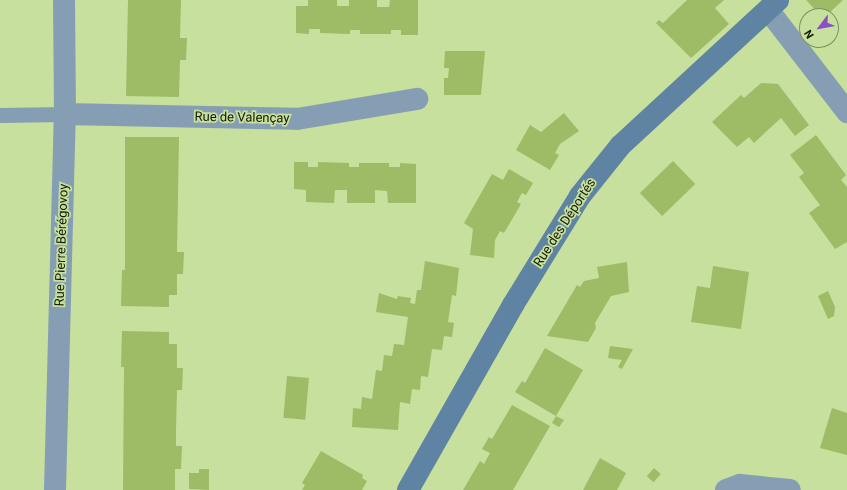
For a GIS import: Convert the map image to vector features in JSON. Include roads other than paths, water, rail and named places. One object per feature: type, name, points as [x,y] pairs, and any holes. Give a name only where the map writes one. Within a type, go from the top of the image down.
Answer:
[{"type":"street","name":"Rue Pierre Bérégovoy","points":[[55,490],[65,114],[64,0]]},
{"type":"street","points":[[773,5],[847,112]]},
{"type":"street","name":"Rue des Déportés","points":[[408,490],[513,305],[580,196],[620,146],[773,5]]},
{"type":"street","name":"Rue de Valençay","points":[[65,114],[296,119],[417,99]]},
{"type":"street","points":[[726,490],[740,485],[790,490]]},
{"type":"lane","points":[[0,115],[65,114]]}]
